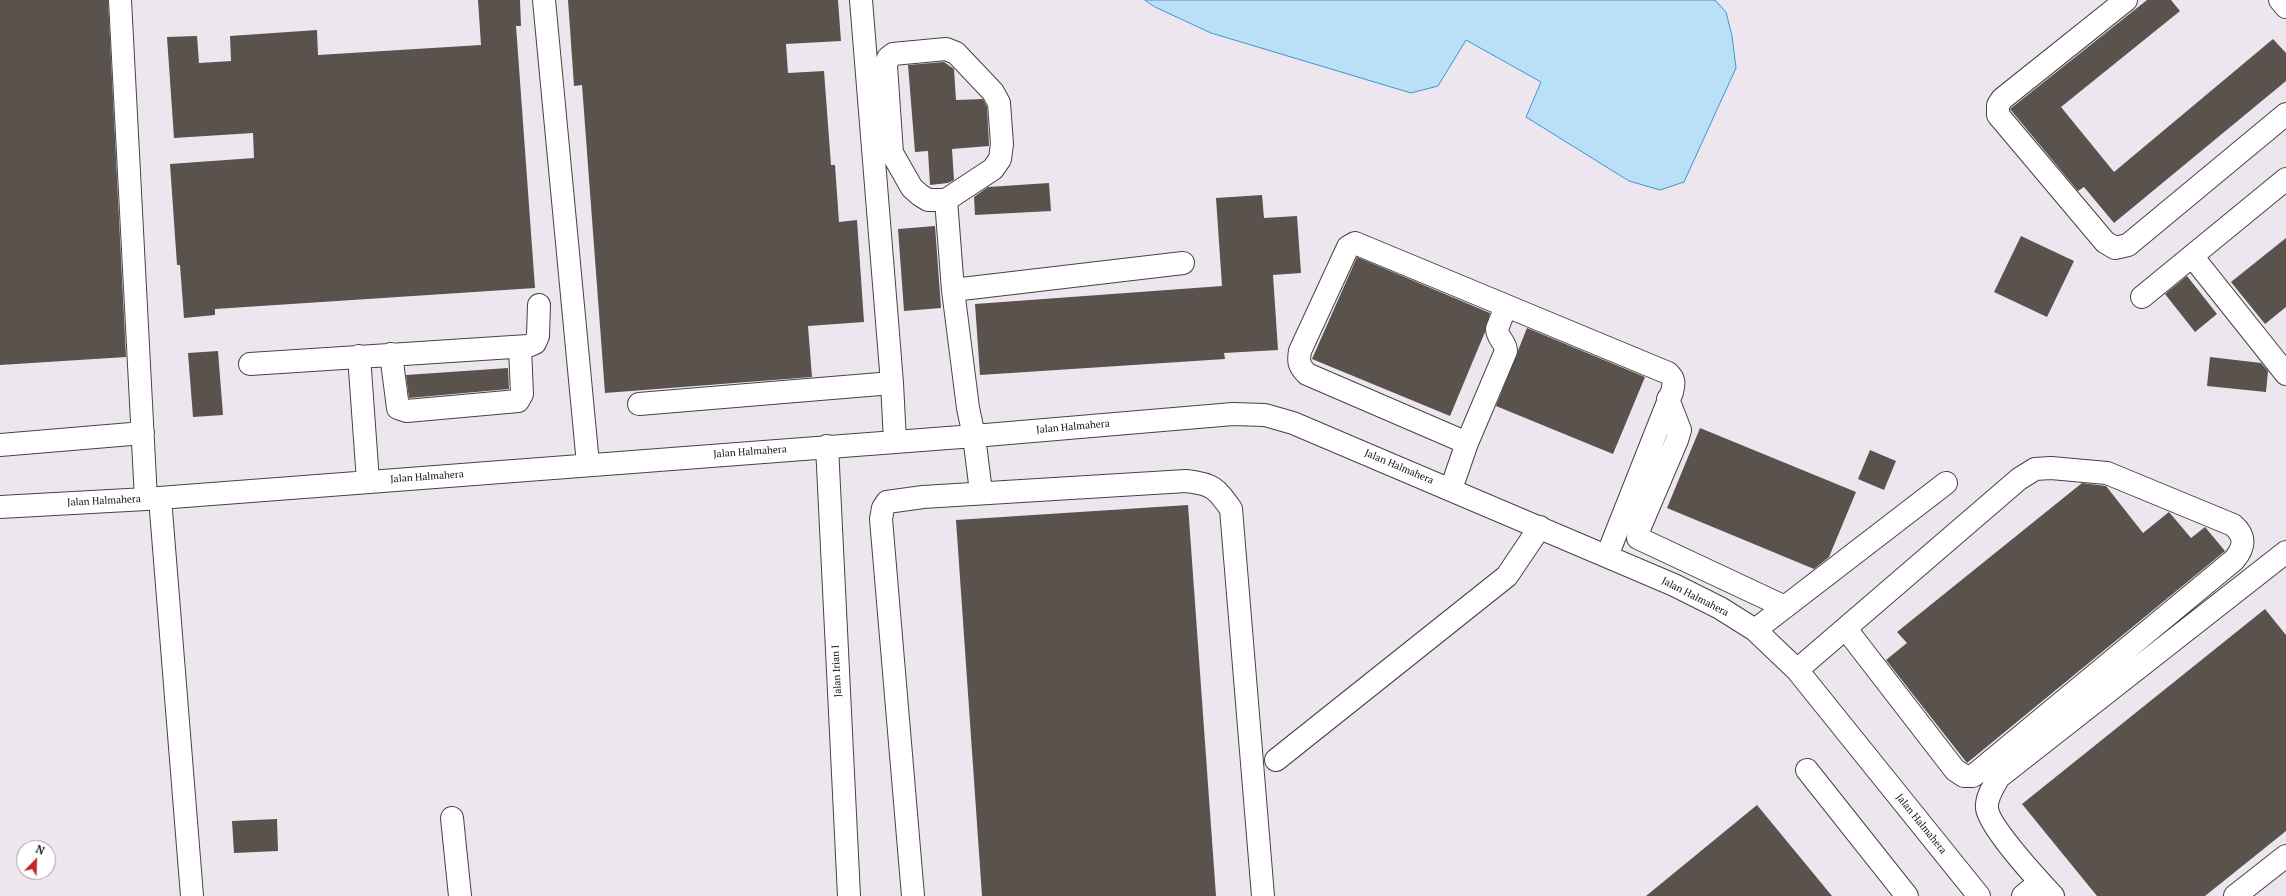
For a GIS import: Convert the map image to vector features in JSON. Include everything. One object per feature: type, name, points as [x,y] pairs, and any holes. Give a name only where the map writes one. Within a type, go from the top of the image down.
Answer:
[{"type":"street","points":[[120,0],[143,433],[153,498],[192,896]]},
{"type":"street","points":[[544,0],[588,464]]},
{"type":"street","points":[[860,0],[892,383],[895,441]]},
{"type":"street","points":[[2126,0],[2002,99],[1998,105],[1998,116],[2105,242],[2115,248],[2128,245],[2286,114]]},
{"type":"street","points":[[2280,0],[2286,7]]},
{"type":"street","points":[[952,50],[993,92],[999,103],[1002,144],[1000,159],[993,169],[946,200],[928,200],[920,195],[912,188],[892,154],[886,66],[888,58],[893,54],[952,50]]},
{"type":"street","points":[[2142,297],[2286,179]]},
{"type":"street","points":[[946,200],[953,290],[968,408],[974,436],[981,492]]},
{"type":"street","points":[[1467,442],[1307,374],[1301,369],[1298,361],[1300,352],[1348,247],[1355,243],[1668,373],[1672,377],[1674,384],[1606,556]]},
{"type":"street","points":[[2192,256],[2286,374]]},
{"type":"street","points":[[953,290],[1183,263]]},
{"type":"street","points":[[250,364],[520,347],[535,343],[538,336],[539,305]]},
{"type":"street","points":[[1451,489],[1467,442],[1506,351],[1506,345],[1497,333],[1497,329],[1506,306]]},
{"type":"street","points":[[392,354],[398,408],[407,411],[518,401],[522,394],[520,347]]},
{"type":"street","points":[[358,356],[368,481]]},
{"type":"street","points":[[639,404],[892,383]]},
{"type":"street","points":[[1668,399],[1680,430],[1640,527],[1638,538],[1784,607]]},
{"type":"street","name":"Jalan Halmahera","points":[[0,507],[153,498],[974,436],[1233,414],[1265,415],[1323,435],[1540,527],[1714,604],[1755,630],[1797,670],[1979,896]]},
{"type":"street","points":[[0,445],[143,433]]},
{"type":"street","name":"Jalan Irian I","points":[[827,446],[849,896]]},
{"type":"street","points":[[1797,670],[2019,479],[2035,469],[2051,468],[2107,474],[2233,525],[2242,536],[2243,544],[2241,551],[2234,560],[1973,776],[1964,776],[1955,770],[1846,629]]},
{"type":"street","points":[[913,896],[882,527],[883,508],[887,502],[981,492],[1186,481],[1206,484],[1219,492],[1231,510],[1263,896]]},
{"type":"street","points":[[1755,630],[1946,483]]},
{"type":"street","points":[[1276,760],[1507,576],[1540,527]]},
{"type":"street","points":[[2023,896],[2046,889],[1993,823],[1987,808],[1989,794],[1999,777],[2286,552]]},
{"type":"street","points":[[1807,770],[1907,896]]},
{"type":"street","points":[[452,818],[460,896]]},
{"type":"street","points":[[2235,896],[2286,856]]},
{"type":"shaded area","points":[[0,0],[2286,0],[2286,896],[0,896]]},
{"type":"water","points":[[1145,0],[1715,0],[1726,12],[1732,36],[1736,68],[1684,182],[1660,190],[1629,181],[1526,117],[1541,82],[1466,40],[1438,86],[1411,93],[1211,33],[1155,7]]},
{"type":"building","points":[[0,0],[108,0],[126,357],[0,365]]},
{"type":"building","points":[[478,0],[520,0],[521,26],[516,26],[535,288],[215,309],[215,315],[184,318],[180,265],[177,265],[170,164],[254,158],[253,133],[174,138],[167,37],[197,36],[199,63],[231,61],[230,36],[317,30],[318,55],[481,45]]},
{"type":"building","points":[[568,0],[838,0],[841,41],[786,44],[788,73],[824,71],[831,165],[835,165],[839,222],[857,220],[864,322],[808,326],[812,377],[605,393],[582,85],[574,86]]},
{"type":"building","points":[[2147,0],[2171,0],[2180,11],[2061,107],[2114,172],[2273,39],[2286,53],[2286,81],[2114,223],[2084,187],[2078,191],[2010,109]]},
{"type":"building","points":[[944,62],[954,69],[956,100],[983,99],[987,107],[989,146],[952,149],[954,180],[948,183],[930,185],[928,151],[915,152],[908,65]]},
{"type":"building","points":[[1049,183],[1051,211],[975,215],[974,197],[988,187]]},
{"type":"building","points":[[1262,195],[1264,218],[1297,216],[1301,273],[1273,275],[1278,350],[1224,353],[1225,359],[980,375],[975,304],[1222,286],[1216,198]]},
{"type":"building","points":[[935,226],[941,308],[904,311],[898,229]]},
{"type":"building","points":[[2021,236],[2074,261],[2047,317],[1994,292]]},
{"type":"building","points":[[2286,238],[2286,307],[2265,324],[2231,282]]},
{"type":"building","points":[[1357,257],[1490,313],[1485,332],[1450,416],[1312,359]]},
{"type":"building","points":[[2187,276],[2217,314],[2195,332],[2165,294]]},
{"type":"building","points":[[1527,328],[1645,377],[1613,454],[1496,406]]},
{"type":"building","points":[[218,351],[223,415],[193,417],[188,353]]},
{"type":"building","points":[[2210,357],[2261,363],[2268,371],[2266,392],[2207,386]]},
{"type":"building","points":[[508,368],[509,389],[409,398],[406,375]]},
{"type":"building","points":[[1700,428],[1856,492],[1829,557],[1814,569],[1667,508]]},
{"type":"building","points":[[1870,450],[1896,461],[1884,490],[1858,479]]},
{"type":"building","points":[[2082,483],[2106,486],[2143,533],[2169,512],[2191,538],[2205,527],[2225,551],[1967,763],[1886,660],[1907,643],[1897,632]]},
{"type":"building","points":[[1188,505],[1216,896],[982,896],[956,520]]},
{"type":"building","points":[[2265,609],[2286,635],[2286,831],[2205,896],[2097,896],[2022,804]]},
{"type":"building","points":[[1757,805],[1832,896],[1646,896]]},
{"type":"building","points":[[277,819],[278,851],[234,853],[232,821]]}]
